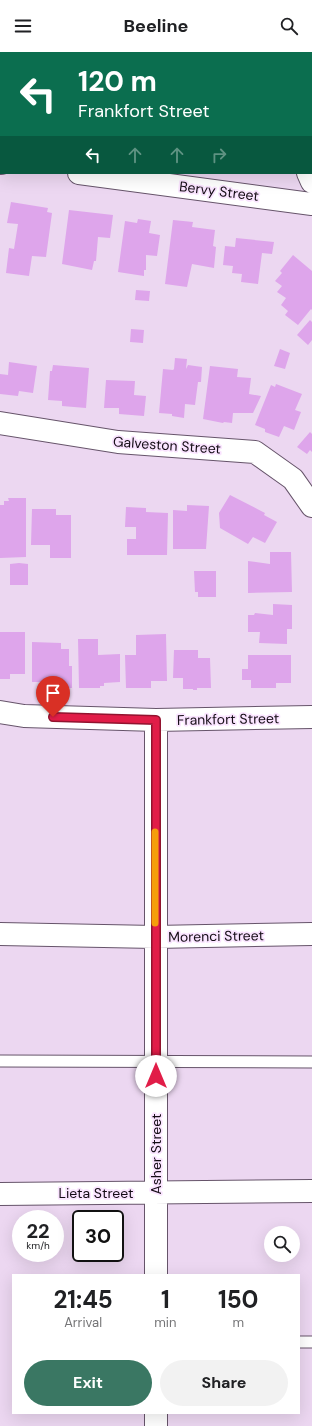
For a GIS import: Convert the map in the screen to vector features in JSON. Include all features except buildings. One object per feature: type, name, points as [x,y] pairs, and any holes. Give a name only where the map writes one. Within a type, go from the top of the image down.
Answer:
[{"type":"street","name":"Bervy Street","points":[[87,174],[312,204]]},
{"type":"street","name":"Galveston Street","points":[[0,423],[118,442],[255,452],[293,479],[312,506]]},
{"type":"street","name":"Frankfort Street","points":[[0,712],[24,716],[156,720],[312,717]]},
{"type":"street","name":"Asher Street","points":[[156,720],[156,1274]]},
{"type":"street","name":"Morenci Street","points":[[0,934],[155,937],[312,934]]},
{"type":"street","name":"Lieta Street","points":[[0,1194],[312,1191]]},
{"type":"street","points":[[156,1414],[156,1426]]},
{"type":"lane","points":[[0,1061],[312,1062]]},
{"type":"lane","points":[[300,1342],[312,1342]]},
{"type":"slow traffic","points":[[155,832],[155,923]]},
{"type":"route","points":[[53,717],[156,720],[156,1076]]}]
